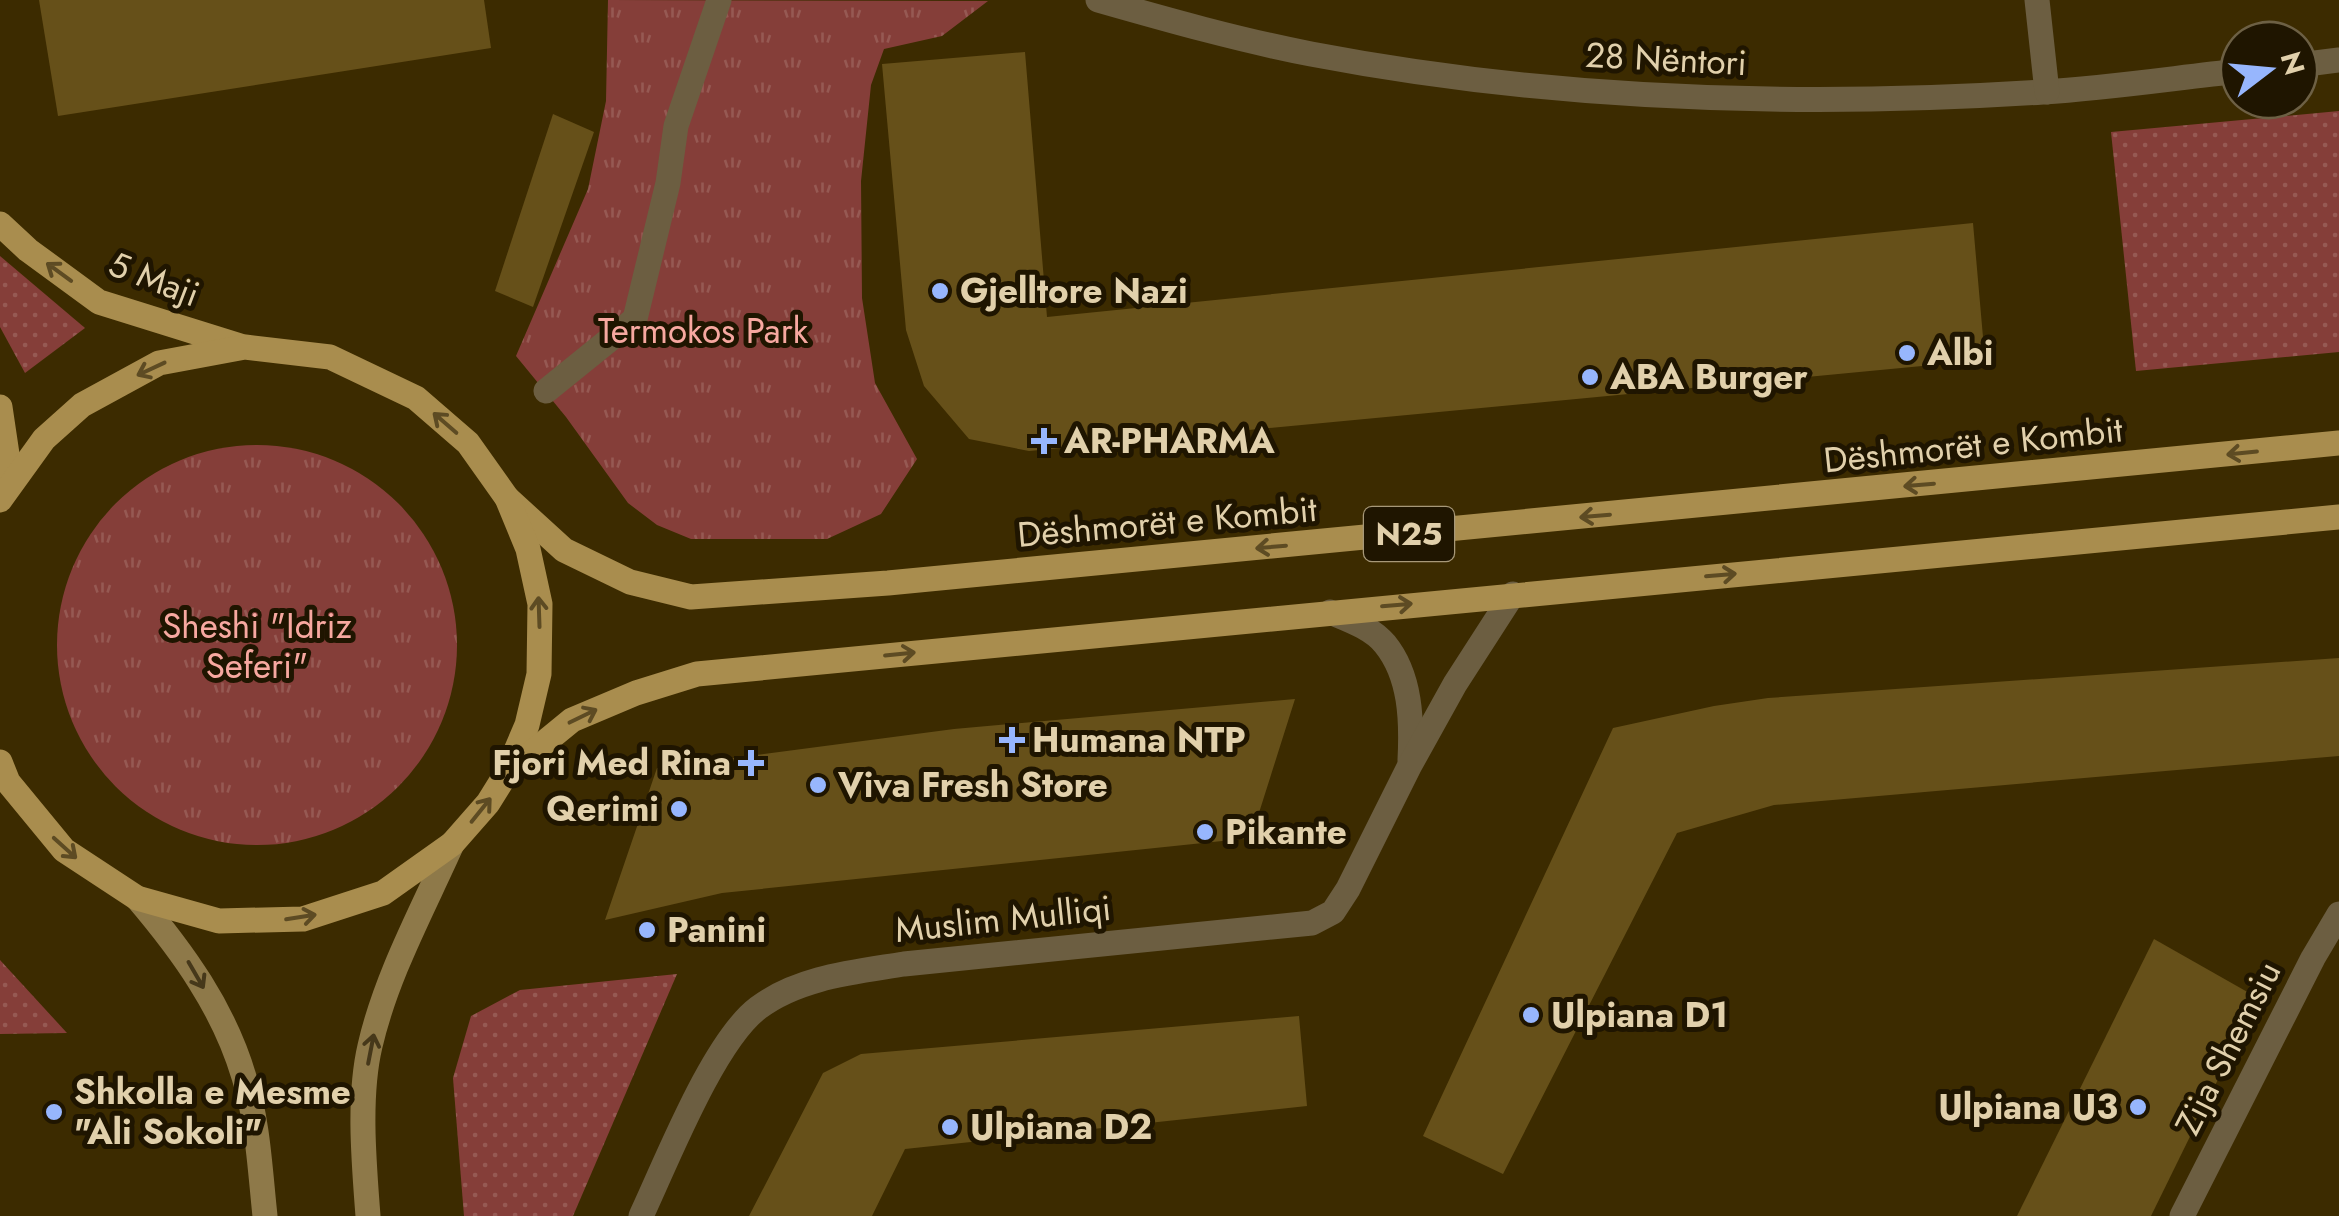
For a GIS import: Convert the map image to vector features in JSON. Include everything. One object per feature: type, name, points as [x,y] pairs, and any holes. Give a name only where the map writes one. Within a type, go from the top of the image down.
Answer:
[{"type":"main road","name":"5 Maji","points":[[0,224],[99,302],[245,347]]},
{"type":"main road","points":[[3,773],[64,850],[138,898],[219,921],[303,919],[383,893],[452,844],[488,802],[506,774],[527,726],[539,674],[540,604],[528,549],[506,498],[468,442],[416,398],[330,357],[245,347],[159,364],[82,404],[44,439],[6,491]]},
{"type":"main road","points":[[0,407],[6,491]]},
{"type":"main road","name":"Dëshmorët e Kombit","points":[[506,498],[564,550],[630,582],[691,597],[888,584],[2339,444]]},
{"type":"main road","name":"N25","points":[[506,774],[572,720],[636,693],[697,674],[2339,517]]},
{"type":"main road","points":[[368,1216],[364,1126],[370,1047],[395,972],[452,844]]},
{"type":"main road","points":[[138,898],[184,954],[221,1018],[245,1078],[265,1216]]},
{"type":"street","points":[[546,391],[634,320],[668,182],[676,126],[720,0]]},
{"type":"street","name":"28 Nëntori","points":[[1098,0],[1310,53],[1476,80],[1616,94],[1824,99],[2047,92],[2219,73]]},
{"type":"street","points":[[2037,0],[2047,92]]},
{"type":"street","name":"Muslim Mulliqi","points":[[642,1216],[722,1052],[756,1009],[798,986],[845,973],[904,964],[1312,923],[1333,912],[1455,684],[1513,594]]},
{"type":"street","name":"Muslim Mulliqi","points":[[1330,612],[1364,627],[1384,643],[1400,668],[1412,724],[1410,765]]},
{"type":"street","name":"Zija Shemsiu","points":[[2182,1216],[2339,914]]},
{"type":"green space","name":"Termokos Park","points":[[608,0],[988,1],[942,36],[884,49],[871,85],[861,181],[862,298],[875,383],[917,459],[881,514],[827,539],[691,539],[657,525],[628,503],[516,356],[588,189],[606,101]]},
{"type":"green space","points":[[2339,111],[2339,352],[2136,371],[2111,132],[2241,120],[2319,120],[2319,113]]},
{"type":"green space","points":[[0,256],[85,328],[25,373],[0,327]]},
{"type":"green space","name":"Sheshi \"Idriz Seferi\"","points":[[257,445],[296,449],[333,461],[368,479],[398,504],[423,534],[441,569],[453,606],[457,645],[453,684],[441,721],[423,756],[398,786],[368,811],[333,829],[296,841],[257,845],[218,841],[181,829],[146,811],[116,786],[91,756],[73,721],[61,684],[57,645],[61,606],[73,569],[91,534],[116,504],[146,479],[181,461],[218,449]]},
{"type":"green space","points":[[0,960],[67,1033],[0,1034]]},
{"type":"green space","points":[[677,974],[573,1216],[464,1216],[453,1078],[471,1016],[520,990]]},
{"type":"building","points":[[39,0],[484,0],[491,48],[58,116]]},
{"type":"building","points":[[1025,52],[1047,317],[1973,223],[1985,360],[1029,451],[969,439],[924,386],[906,330],[882,64]]},
{"type":"building","points":[[553,114],[594,132],[533,307],[495,291]]},
{"type":"building","name":"Ulpiana D1","points":[[2339,658],[2339,756],[1774,805],[1677,833],[1503,1174],[1423,1136],[1613,728],[1768,698]]},
{"type":"building","points":[[1295,699],[1251,838],[722,893],[605,920],[657,768],[954,729]]},
{"type":"building","name":"Ulpiana U3","points":[[2154,939],[2258,998],[2151,1216],[2017,1216]]},
{"type":"building","name":"Ulpiana D2","points":[[1299,1016],[1307,1106],[905,1149],[872,1216],[749,1216],[823,1073],[861,1054]]},
{"type":"place","name":"Gjelltore Nazi","points":[[940,291]]},
{"type":"place","name":"Albi","points":[[1907,353]]},
{"type":"place","name":"ABA Burger","points":[[1590,377]]},
{"type":"place","name":"AR-PHARMA","points":[[1044,441]]},
{"type":"place","name":"Humana NTP","points":[[1012,740]]},
{"type":"place","name":"Fjori Med Rina","points":[[751,763]]},
{"type":"place","name":"Viva Fresh Store","points":[[818,785]]},
{"type":"place","name":"Qerimi","points":[[679,809]]},
{"type":"place","name":"Pikante","points":[[1205,832]]},
{"type":"place","name":"Panini","points":[[647,930]]},
{"type":"place","name":"Ulpiana D1","points":[[1531,1015]]},
{"type":"place","name":"Ulpiana U3","points":[[2138,1107]]},
{"type":"place","name":"Shkolla e Mesme \"Ali Sokoli\"","points":[[54,1112]]},
{"type":"place","name":"Ulpiana D2","points":[[950,1127]]}]
